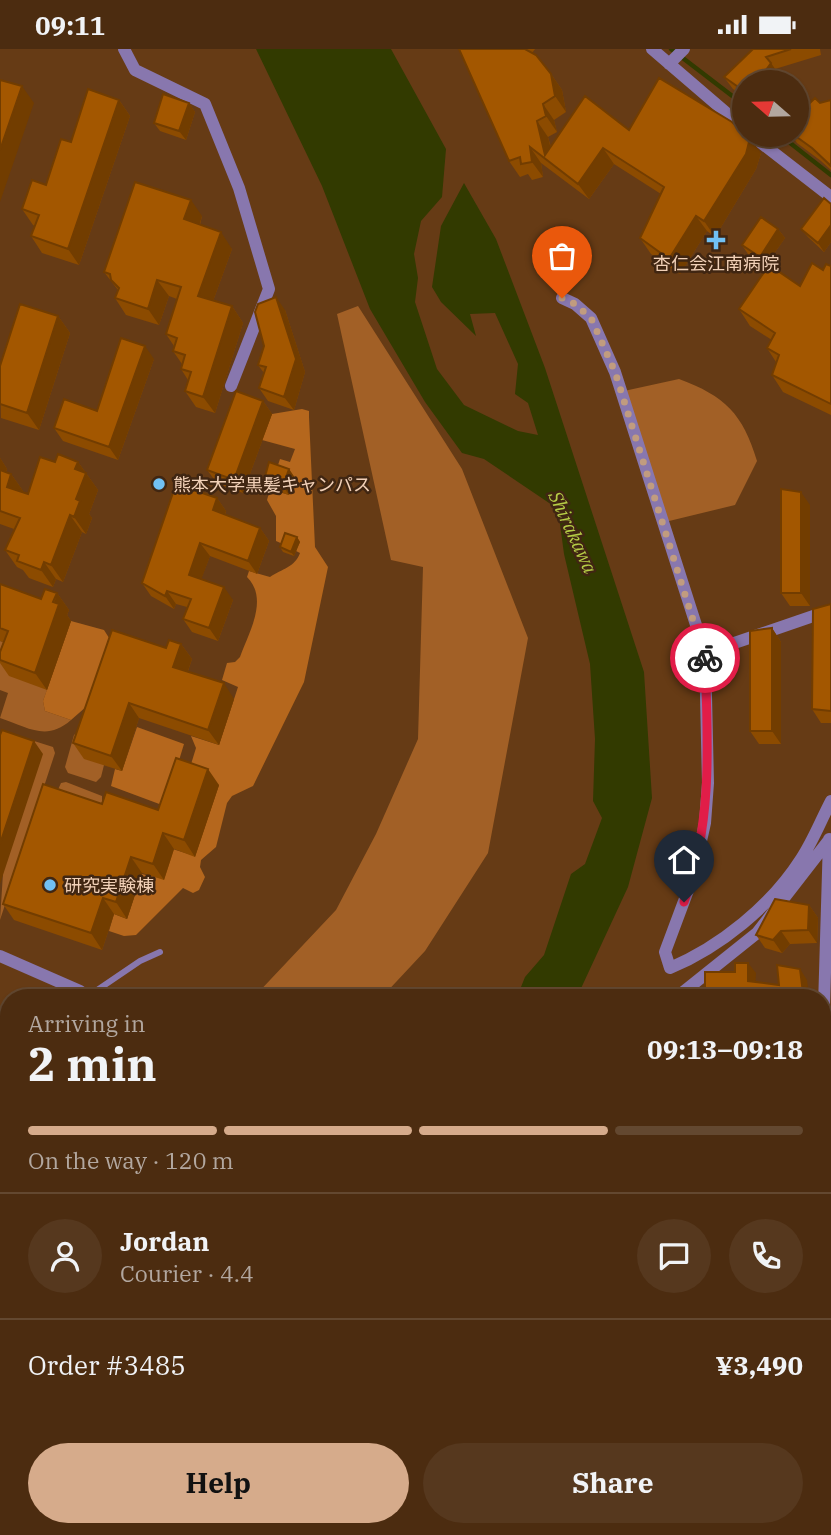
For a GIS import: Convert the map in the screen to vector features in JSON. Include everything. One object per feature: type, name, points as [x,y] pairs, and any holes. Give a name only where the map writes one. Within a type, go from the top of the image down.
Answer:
[{"type":"street","points":[[124,49],[135,70],[205,104],[239,188],[269,289],[231,386]]},
{"type":"street","points":[[652,49],[732,118]]},
{"type":"street","points":[[669,64],[684,49]]},
{"type":"street","points":[[766,147],[831,197]]},
{"type":"street","points":[[562,298],[575,304],[591,318],[615,372],[705,653],[708,783],[705,823],[693,877],[665,952],[670,968],[708,951],[776,890],[801,859],[831,801]]},
{"type":"street","points":[[705,653],[831,610]]},
{"type":"street","points":[[687,989],[757,933],[830,838]]},
{"type":"street","points":[[827,989],[830,838]]},
{"type":"street","points":[[0,956],[75,989]]},
{"type":"lane","points":[[99,989],[140,961],[160,952]]},
{"type":"shaded area","points":[[358,306],[462,469],[528,638],[488,853],[425,951],[389,989],[262,989],[336,910],[376,834],[418,739],[423,567],[391,560],[337,314]]},
{"type":"shaded area","points":[[679,379],[709,392],[730,409],[745,431],[757,461],[735,505],[665,522],[624,391]]},
{"type":"shaded area","points":[[302,409],[309,411],[315,547],[328,567],[304,682],[253,786],[232,796],[227,803],[216,847],[201,860],[200,867],[205,877],[199,890],[193,893],[183,888],[136,935],[124,936],[109,931],[114,914],[127,919],[142,874],[150,876],[163,846],[195,856],[219,785],[188,774],[196,748],[191,736],[219,745],[238,687],[222,680],[227,663],[235,662],[240,657],[257,605],[253,586],[247,577],[249,571],[270,577],[291,565],[300,553],[296,551],[299,541],[285,545],[276,541],[276,516],[267,500],[270,489],[289,495],[276,471],[280,459],[290,462],[295,449],[262,440],[272,414]]},
{"type":"shaded area","points":[[71,621],[104,630],[111,641],[87,706],[71,720],[45,711],[43,701]]},
{"type":"shaded area","points":[[0,641],[20,648],[47,690],[43,701],[45,711],[71,720],[53,730],[37,731],[0,718],[8,693],[0,690]]},
{"type":"shaded area","points":[[137,727],[184,744],[166,803],[162,805],[111,786],[115,769],[122,771]]},
{"type":"shaded area","points":[[82,729],[104,765],[101,777],[96,782],[68,773],[65,767],[74,735]]},
{"type":"shaded area","points":[[12,734],[53,747],[55,753],[0,920]]},
{"type":"shaded area","points":[[66,782],[102,796],[102,807],[56,794],[61,783]]},
{"type":"water","name":"Shirakawa","points":[[256,49],[391,49],[446,149],[442,197],[421,221],[414,254],[418,278],[415,302],[437,369],[464,405],[518,431],[538,435],[528,403],[515,394],[518,364],[495,313],[470,314],[476,336],[441,302],[432,287],[441,226],[464,183],[496,239],[545,368],[644,672],[652,798],[628,887],[581,989],[520,989],[525,977],[544,955],[571,874],[585,864],[602,818],[593,801],[595,739],[590,664],[564,554],[558,509],[484,459],[462,453],[425,402],[370,309],[322,186]]},
{"type":"building","points":[[459,49],[525,49],[536,55],[551,74],[555,96],[543,104],[546,116],[537,121],[545,155],[585,96],[629,130],[659,78],[732,122],[732,147],[748,147],[704,221],[696,216],[669,259],[640,238],[664,187],[603,148],[578,184],[530,147],[532,162],[521,164],[520,157],[509,161]]},
{"type":"building","points":[[753,49],[791,49],[766,57],[771,63],[766,70],[732,70],[732,83],[724,77]]},
{"type":"building","points":[[0,80],[22,86],[0,150]]},
{"type":"building","points":[[88,89],[119,100],[68,249],[31,236],[39,215],[22,209],[32,180],[46,185],[61,139],[71,142]]},
{"type":"building","points":[[163,94],[189,103],[179,131],[154,123]]},
{"type":"building","points":[[815,98],[820,103],[831,100],[831,166],[809,146],[809,102]]},
{"type":"building","points":[[135,182],[191,200],[184,219],[221,232],[198,296],[232,306],[203,397],[185,391],[191,372],[181,369],[185,355],[173,351],[177,338],[166,334],[181,287],[157,280],[148,309],[115,298],[119,288],[111,280],[110,274],[104,272]]},
{"type":"building","points":[[824,198],[831,204],[831,225],[818,243],[801,229]]},
{"type":"building","points":[[761,217],[778,229],[760,257],[742,245]]},
{"type":"building","points":[[812,263],[823,270],[826,264],[831,266],[831,404],[772,375],[779,355],[767,348],[775,333],[739,309],[769,265],[800,286]]},
{"type":"building","points":[[276,297],[296,359],[284,397],[259,388],[266,367],[258,365],[264,346],[255,312],[258,304]]},
{"type":"building","points":[[20,304],[58,316],[27,413],[0,404],[0,366]]},
{"type":"building","points":[[121,338],[145,346],[109,447],[54,428],[64,399],[97,411]]},
{"type":"building","points":[[236,391],[263,401],[234,480],[207,470]]},
{"type":"building","points":[[58,454],[78,462],[75,469],[86,473],[76,499],[80,501],[74,517],[70,515],[51,565],[44,562],[41,570],[17,561],[19,555],[5,550],[20,518],[0,511],[0,470],[11,474],[7,487],[28,494],[40,457],[55,462]]},
{"type":"building","points":[[269,462],[289,469],[283,486],[264,480]]},
{"type":"building","points":[[176,484],[217,498],[213,510],[260,528],[248,561],[200,543],[189,575],[224,587],[209,628],[183,619],[191,599],[167,591],[165,596],[142,583]]},
{"type":"building","points":[[781,489],[801,492],[801,593],[781,593]]},
{"type":"building","points":[[285,533],[297,537],[291,552],[280,547]]},
{"type":"building","points":[[0,584],[41,599],[45,589],[57,593],[53,602],[59,604],[35,673],[0,660],[0,652],[8,631],[0,628]]},
{"type":"building","points":[[831,604],[831,711],[812,709],[813,609]]},
{"type":"building","points":[[772,628],[772,731],[750,731],[750,631]]},
{"type":"building","points":[[112,630],[166,648],[169,640],[181,644],[173,667],[224,683],[208,730],[129,703],[111,756],[73,743]]},
{"type":"building","points":[[2,730],[34,741],[0,844],[0,735]]},
{"type":"building","points":[[176,758],[208,769],[184,840],[163,833],[153,864],[131,857],[116,902],[103,898],[91,933],[3,904],[43,784],[102,804],[106,792],[158,810]]},
{"type":"building","points":[[775,899],[809,905],[808,930],[781,931],[773,940],[756,935]]},
{"type":"building","points":[[735,963],[748,963],[748,981],[779,985],[777,965],[800,969],[802,989],[705,989],[705,972],[735,972]]},
{"type":"waterway","points":[[671,49],[732,96]]},
{"type":"waterway","points":[[795,147],[831,175]]},
{"type":"way so far","points":[[562,298],[575,304],[591,318],[615,372],[705,658]]},
{"type":"place","name":"杏仁会江南病院","points":[[716,240]]},
{"type":"place","name":"熊本大学黒髪キャンパス","points":[[159,484]]},
{"type":"place","name":"研究実験棟","points":[[50,885]]},
{"type":"route","points":[[684,902],[693,877],[705,823],[708,783],[705,658]]}]
